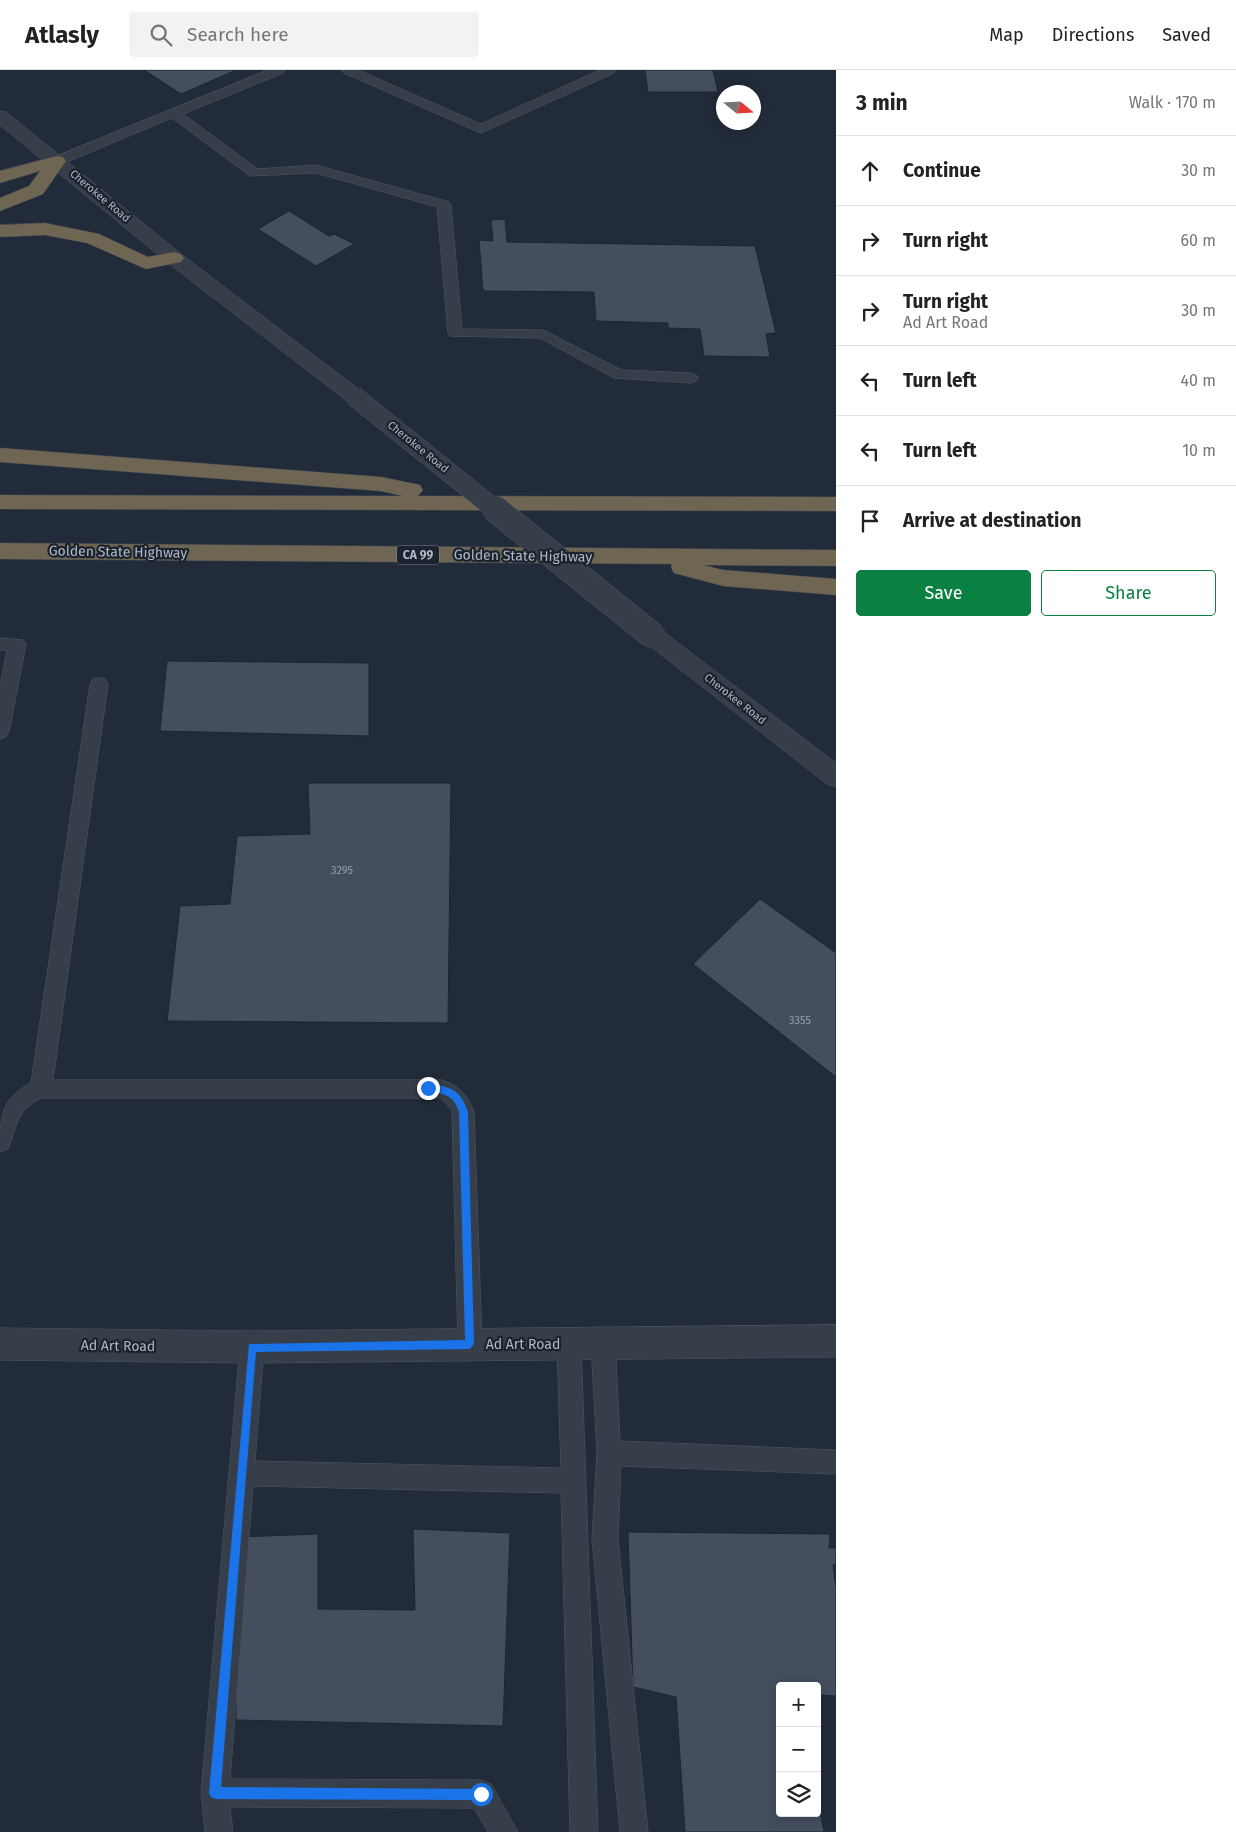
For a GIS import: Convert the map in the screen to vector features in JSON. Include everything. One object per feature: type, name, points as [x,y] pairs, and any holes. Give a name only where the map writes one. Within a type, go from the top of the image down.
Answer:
[{"type":"highway","points":[[0,177],[57,161]]},
{"type":"highway","points":[[0,205],[36,190],[57,161]]},
{"type":"highway","points":[[0,231],[45,229],[92,238],[146,263],[174,258]]},
{"type":"highway","points":[[0,455],[381,484],[485,503]]},
{"type":"highway","points":[[0,502],[836,504]]},
{"type":"highway","name":"Golden State Highway","points":[[0,551],[836,558]]},
{"type":"highway","points":[[647,557],[723,578],[836,587]]},
{"type":"street","name":"Cherokee Road","points":[[0,116],[174,258],[354,396],[654,636],[836,777]]},
{"type":"street","name":"Ad Art Road","points":[[0,1344],[252,1347],[836,1341]]},
{"type":"lane","points":[[57,161],[279,70]]},
{"type":"lane","points":[[348,70],[481,129],[610,70]]},
{"type":"lane","points":[[173,114],[255,173],[316,169],[444,205],[455,333],[543,334],[620,375],[691,378]]},
{"type":"lane","points":[[0,644],[17,644],[0,732]]},
{"type":"lane","points":[[41,1089],[99,684]]},
{"type":"lane","points":[[0,1142],[4,1125],[13,1106],[25,1094],[41,1089],[442,1089],[453,1094],[460,1102],[463,1112],[470,1344]]},
{"type":"lane","points":[[603,1343],[609,1453],[606,1539],[634,1832]]},
{"type":"lane","points":[[569,1344],[584,1832]]},
{"type":"lane","points":[[219,1832],[215,1793],[252,1347]]},
{"type":"lane","points":[[609,1453],[836,1462]]},
{"type":"lane","points":[[241,1473],[574,1481]]},
{"type":"lane","points":[[215,1793],[481,1794],[504,1832]]},
{"type":"building","points":[[144,70],[233,70],[234,71],[181,94]]},
{"type":"building","points":[[645,70],[713,70],[716,85],[716,92],[648,92]]},
{"type":"building","points":[[289,211],[329,236],[334,234],[354,244],[316,266],[258,229]]},
{"type":"building","points":[[505,219],[507,242],[755,246],[776,333],[766,334],[770,357],[704,356],[700,329],[668,328],[668,323],[596,321],[594,292],[483,291],[479,240],[493,241],[491,220]]},
{"type":"building","points":[[167,661],[369,663],[369,736],[160,731]]},
{"type":"building","points":[[308,783],[451,783],[448,1023],[167,1021],[180,906],[230,904],[237,836],[310,834]]},
{"type":"building","points":[[760,899],[836,953],[836,1077],[693,964]]},
{"type":"building","points":[[413,1529],[510,1533],[503,1726],[236,1720],[238,1537],[318,1534],[318,1609],[415,1610]]},
{"type":"building","points":[[628,1532],[830,1534],[829,1548],[836,1548],[836,1565],[833,1565],[836,1588],[836,1696],[821,1695],[821,1682],[776,1682],[776,1817],[821,1816],[824,1832],[685,1832],[676,1697],[633,1687]]},
{"type":"route","points":[[428,1088],[442,1089],[453,1094],[460,1102],[463,1112],[470,1344],[252,1347],[215,1793],[481,1794]]}]
